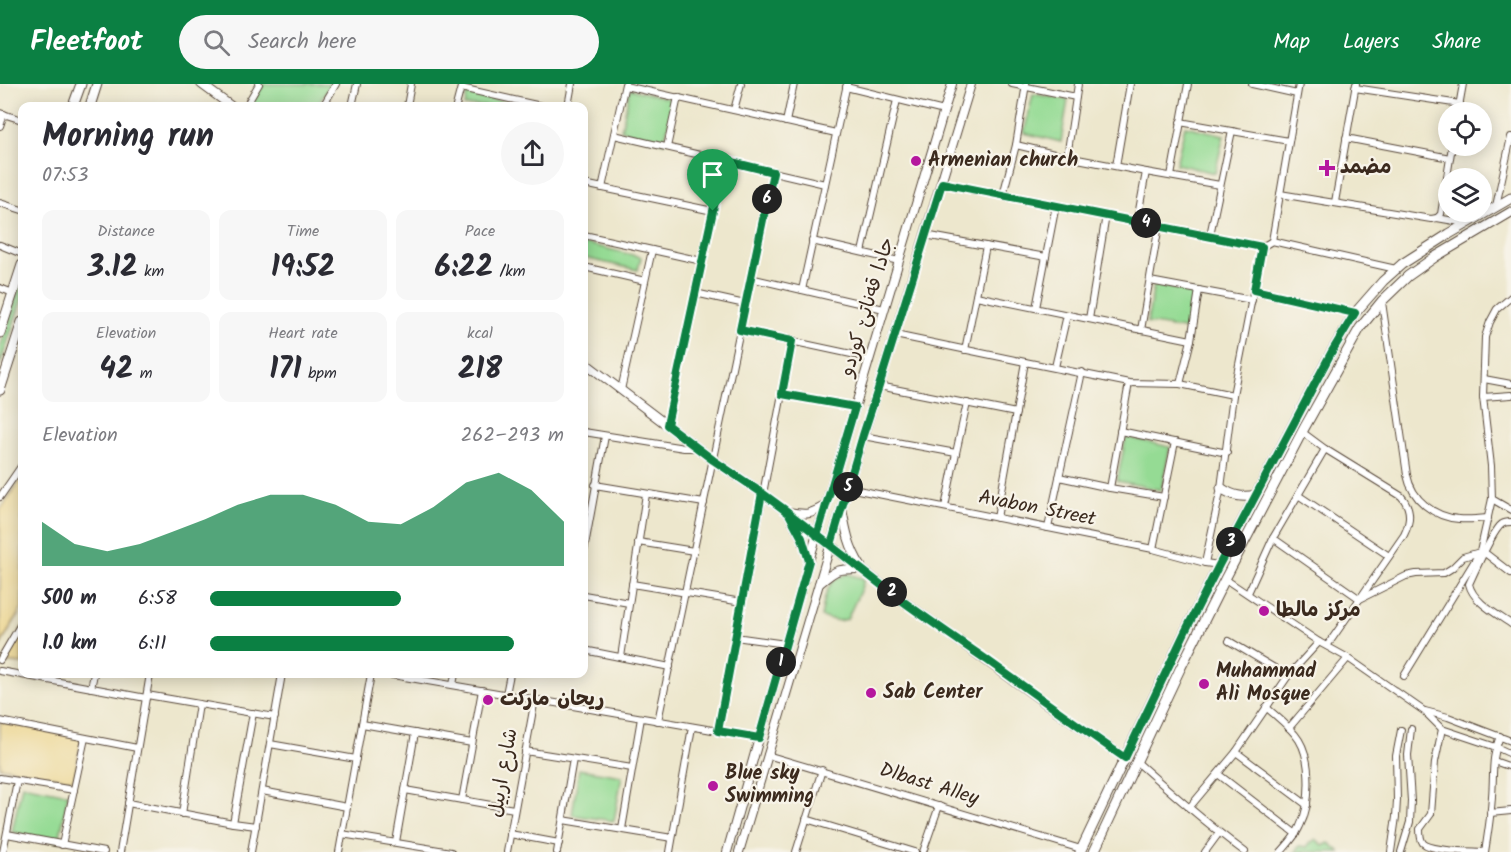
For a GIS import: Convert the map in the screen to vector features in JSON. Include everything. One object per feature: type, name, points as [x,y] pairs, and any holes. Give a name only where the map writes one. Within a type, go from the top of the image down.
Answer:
[{"type":"main road","points":[[75,102],[81,84]]},
{"type":"main road","points":[[91,102],[97,84]]},
{"type":"main road","points":[[1081,850],[1219,565],[1331,353],[1355,313],[1396,269],[1511,198]]},
{"type":"main road","points":[[1094,852],[1225,579],[1357,333],[1395,287],[1421,266],[1511,212]]},
{"type":"main road","points":[[0,333],[18,279]]},
{"type":"main road","points":[[0,390],[18,334]]},
{"type":"main road","points":[[1221,488],[1234,496],[1256,495]]},
{"type":"street","points":[[201,84],[226,102]]},
{"type":"street","points":[[248,102],[259,84]]},
{"type":"street","points":[[325,102],[336,84]]},
{"type":"street","points":[[353,102],[357,84]]},
{"type":"street","points":[[407,102],[411,84]]},
{"type":"street","points":[[568,102],[572,84]]},
{"type":"street","points":[[734,110],[741,84]]},
{"type":"street","points":[[786,122],[794,84]]},
{"type":"street","name":"جادا قەناتێ کوردو","points":[[727,852],[809,561],[952,84]]},
{"type":"street","name":"جادا قەناتێ کوردو","points":[[739,852],[863,435],[971,84]]},
{"type":"street","points":[[1012,84],[1026,85],[1076,97]]},
{"type":"street","points":[[1067,157],[1078,84]]},
{"type":"street","points":[[1116,166],[1130,84]]},
{"type":"street","points":[[1171,176],[1188,84]]},
{"type":"street","points":[[1252,84],[1297,94]]},
{"type":"street","points":[[1272,241],[1299,84]]},
{"type":"street","points":[[1460,102],[1463,84]]},
{"type":"street","points":[[602,188],[625,85],[836,133]]},
{"type":"street","points":[[1003,195],[1016,145],[1026,85]]},
{"type":"street","points":[[457,102],[461,86],[508,102]]},
{"type":"street","points":[[802,290],[846,86],[944,111]]},
{"type":"street","points":[[1335,202],[1355,86],[1448,102]]},
{"type":"street","points":[[667,147],[678,98]]},
{"type":"street","points":[[862,252],[897,100]]},
{"type":"street","points":[[0,126],[2,113],[18,119]]},
{"type":"street","points":[[1180,122],[1289,141]]},
{"type":"street","points":[[1210,235],[1232,131]]},
{"type":"street","points":[[614,135],[825,184]]},
{"type":"street","points":[[1496,206],[1510,154],[1511,136]]},
{"type":"street","points":[[1346,138],[1450,158],[1441,213],[1437,218]]},
{"type":"street","points":[[1016,145],[1067,157],[1220,185]]},
{"type":"street","points":[[667,425],[724,160]]},
{"type":"street","points":[[658,721],[773,172]]},
{"type":"street","points":[[1137,221],[1146,172]]},
{"type":"street","points":[[942,183],[1262,247],[1272,241],[1396,269]]},
{"type":"street","points":[[588,185],[713,211]]},
{"type":"street","points":[[1280,194],[1467,224]]},
{"type":"street","points":[[0,203],[18,209]]},
{"type":"street","points":[[1036,308],[1056,205]]},
{"type":"street","points":[[1089,319],[1106,215]]},
{"type":"street","points":[[1140,330],[1159,225]]},
{"type":"street","points":[[925,235],[1046,257]]},
{"type":"street","points":[[588,236],[702,261]]},
{"type":"street","points":[[812,241],[899,261]]},
{"type":"street","points":[[0,245],[18,252]]},
{"type":"street","points":[[965,350],[986,246]]},
{"type":"street","points":[[1205,563],[1221,488],[1233,395],[1262,247]]},
{"type":"street","points":[[621,390],[652,250]]},
{"type":"street","points":[[588,268],[645,281]]},
{"type":"street","points":[[750,278],[884,309]]},
{"type":"street","points":[[1150,281],[1252,300]]},
{"type":"street","points":[[0,288],[14,293]]},
{"type":"street","points":[[1180,384],[1191,340],[1199,290]]},
{"type":"street","points":[[1254,290],[1355,313]]},
{"type":"street","points":[[695,293],[745,304]]},
{"type":"street","points":[[976,296],[1191,340]]},
{"type":"street","points":[[1511,297],[1497,309],[1485,337],[1483,397],[1491,466],[1492,499],[1482,553],[1469,584],[1477,599],[1511,624]]},
{"type":"street","points":[[1382,301],[1407,475],[1412,490],[1422,504],[1442,516],[1457,519],[1488,518]]},
{"type":"street","points":[[1055,368],[1066,315]]},
{"type":"street","points":[[740,330],[870,358]]},
{"type":"street","points":[[895,335],[1129,383],[1180,384],[1233,395]]},
{"type":"street","points":[[718,731],[792,341]]},
{"type":"street","points":[[997,518],[1025,362]]},
{"type":"street","points":[[588,366],[713,460],[788,512],[906,603],[1125,758]]},
{"type":"street","points":[[1048,528],[1082,372]]},
{"type":"street","points":[[1484,379],[1511,384]]},
{"type":"street","points":[[1110,488],[1129,383]]},
{"type":"street","points":[[879,386],[1016,413]]},
{"type":"street","points":[[782,394],[855,407]]},
{"type":"street","points":[[1483,397],[1511,395]]},
{"type":"street","points":[[945,507],[967,403]]},
{"type":"street","points":[[1120,430],[1227,453]]},
{"type":"street","points":[[1302,432],[1401,496],[1406,501],[1410,515],[1408,529],[1327,646]]},
{"type":"street","points":[[588,433],[684,448],[697,448]]},
{"type":"street","points":[[588,526],[605,435]]},
{"type":"street","points":[[863,435],[956,453]]},
{"type":"street","points":[[1153,549],[1175,442]]},
{"type":"street","points":[[1248,593],[1273,538],[1325,449]]},
{"type":"street","points":[[0,497],[18,471]]},
{"type":"street","points":[[1059,477],[1164,497]]},
{"type":"street","points":[[595,485],[704,503]]},
{"type":"street","name":"Avabon Street","points":[[848,488],[1153,549],[1219,565]]},
{"type":"street","points":[[621,657],[646,494]]},
{"type":"street","points":[[1298,495],[1389,556]]},
{"type":"street","points":[[1492,499],[1511,510]]},
{"type":"street","points":[[788,512],[806,515],[826,504]]},
{"type":"street","points":[[841,508],[848,540],[863,569]]},
{"type":"street","points":[[788,512],[802,538],[809,561]]},
{"type":"street","points":[[1404,676],[1500,525],[1511,522]]},
{"type":"street","points":[[1273,538],[1360,599]]},
{"type":"street","points":[[638,542],[694,551]]},
{"type":"street","points":[[1360,599],[1406,576],[1444,573],[1463,557],[1482,553],[1511,573]]},
{"type":"street","points":[[818,584],[833,572],[841,569],[863,569]]},
{"type":"street","points":[[1225,579],[1319,642],[1348,658],[1424,711],[1442,729],[1511,754]]},
{"type":"street","points":[[632,584],[742,602]]},
{"type":"street","points":[[588,596],[629,603]]},
{"type":"street","points":[[0,660],[18,629]]},
{"type":"street","points":[[735,637],[786,644]]},
{"type":"street","points":[[1228,641],[1288,676]]},
{"type":"street","points":[[1189,808],[1236,752],[1288,676],[1319,642]]},
{"type":"street","points":[[588,651],[670,667]]},
{"type":"street","points":[[1289,728],[1348,658]]},
{"type":"street","points":[[0,671],[18,673]]},
{"type":"street","points":[[47,678],[92,688],[274,717]]},
{"type":"street","points":[[92,688],[93,678]]},
{"type":"street","points":[[120,852],[149,678]]},
{"type":"street","points":[[252,852],[281,678]]},
{"type":"street","points":[[339,852],[370,678]]},
{"type":"street","points":[[411,678],[759,738]]},
{"type":"street","points":[[453,685],[454,678]]},
{"type":"street","points":[[506,694],[509,678]]},
{"type":"street","points":[[462,800],[482,690]]},
{"type":"street","name":"شارع اربيل","points":[[507,852],[535,699]]},
{"type":"street","points":[[182,814],[199,704]]},
{"type":"street","points":[[1266,707],[1300,741],[1308,777],[1305,816],[1296,834],[1281,852]]},
{"type":"street","points":[[1424,711],[1448,717],[1511,741]]},
{"type":"street","points":[[233,824],[253,713]]},
{"type":"street","points":[[622,829],[640,718]]},
{"type":"street","points":[[0,721],[137,748]]},
{"type":"street","points":[[362,724],[472,743]]},
{"type":"street","points":[[670,852],[692,727]]},
{"type":"street","points":[[1401,852],[1410,822],[1408,755],[1411,729]]},
{"type":"street","points":[[1442,729],[1435,762],[1431,814],[1420,829],[1421,840],[1435,848],[1485,852],[1494,760],[1500,736]]},
{"type":"street","points":[[1390,852],[1398,800],[1396,756],[1401,730]]},
{"type":"street","points":[[396,842],[415,733]]},
{"type":"street","points":[[62,845],[85,738]]},
{"type":"street","points":[[270,744],[356,759]]},
{"type":"street","points":[[525,751],[632,768]]},
{"type":"street","points":[[1236,752],[1307,805]]},
{"type":"street","name":"Dlbast Alley","points":[[767,754],[1081,850]]},
{"type":"street","points":[[1396,756],[1408,755]]},
{"type":"street","points":[[557,852],[573,759]]},
{"type":"street","points":[[1494,760],[1511,767]]},
{"type":"street","points":[[1137,762],[1189,808],[1245,852]]},
{"type":"street","points":[[796,852],[822,770]]},
{"type":"street","points":[[1218,774],[1296,834]]},
{"type":"street","points":[[0,778],[74,790]]},
{"type":"street","points":[[3,852],[17,781]]},
{"type":"street","points":[[405,790],[514,809]]},
{"type":"street","points":[[262,791],[347,807]]},
{"type":"street","points":[[128,803],[233,824],[256,826]]},
{"type":"street","points":[[923,852],[939,806]]},
{"type":"street","points":[[1490,813],[1511,812]]},
{"type":"street","points":[[806,819],[915,852]]},
{"type":"street","points":[[563,820],[672,838]]},
{"type":"street","points":[[1205,852],[1219,833]]},
{"type":"street","points":[[7,834],[104,852]]},
{"type":"street","points":[[342,834],[452,852]]},
{"type":"street","points":[[510,834],[559,843]]},
{"type":"green space","points":[[263,84],[331,84],[320,102],[252,102]]},
{"type":"green space","points":[[630,89],[674,100],[664,143],[621,130]]},
{"type":"green space","points":[[467,94],[506,102],[466,102]]},
{"type":"green space","points":[[1033,94],[1068,100],[1061,142],[1024,133]]},
{"type":"green space","points":[[1185,126],[1224,135],[1215,173],[1176,164]]},
{"type":"green space","points":[[588,244],[641,257],[638,270],[588,259]]},
{"type":"green space","points":[[1154,285],[1195,292],[1188,330],[1147,323]]},
{"type":"green space","points":[[18,290],[18,311],[0,365],[0,348]]},
{"type":"green space","points":[[1126,437],[1170,447],[1161,490],[1117,481]]},
{"type":"green space","points":[[848,574],[864,579],[847,619],[839,621],[821,617],[825,596],[830,585]]},
{"type":"green space","points":[[579,769],[622,776],[614,821],[572,815]]},
{"type":"green space","points":[[22,785],[68,794],[59,842],[12,832]]},
{"type":"green space","points":[[1316,839],[1323,846],[1329,843],[1340,852],[1295,852],[1299,846],[1307,847]]},
{"type":"sand","points":[[18,484],[18,615],[0,646],[0,510]]},
{"type":"sand","points":[[18,635],[18,664],[3,662]]},
{"type":"sand","points":[[0,722],[82,737],[74,780],[0,767]]},
{"type":"place","name":"Armenian church","points":[[916,161]]},
{"type":"place","name":"مضمد","points":[[1327,168]]},
{"type":"place","name":"مركز مالطا","points":[[1264,611]]},
{"type":"place","name":"Muhammad Ali Mosque","points":[[1204,684]]},
{"type":"place","name":"Sab Center","points":[[871,693]]},
{"type":"place","name":"ريحان ماركت","points":[[488,700]]},
{"type":"place","name":"Blue sky Swimming","points":[[713,786]]},
{"type":"route","points":[[713,211],[667,425],[713,460],[762,493],[788,512],[802,538],[809,561],[759,738],[718,731],[762,493],[788,512],[817,536],[863,569],[893,593],[1125,758],[1219,565],[1331,353],[1355,313],[1254,290],[1262,247],[942,183],[831,545],[817,536],[855,407],[782,394],[792,341],[740,330],[773,172],[724,160],[713,211]]}]
